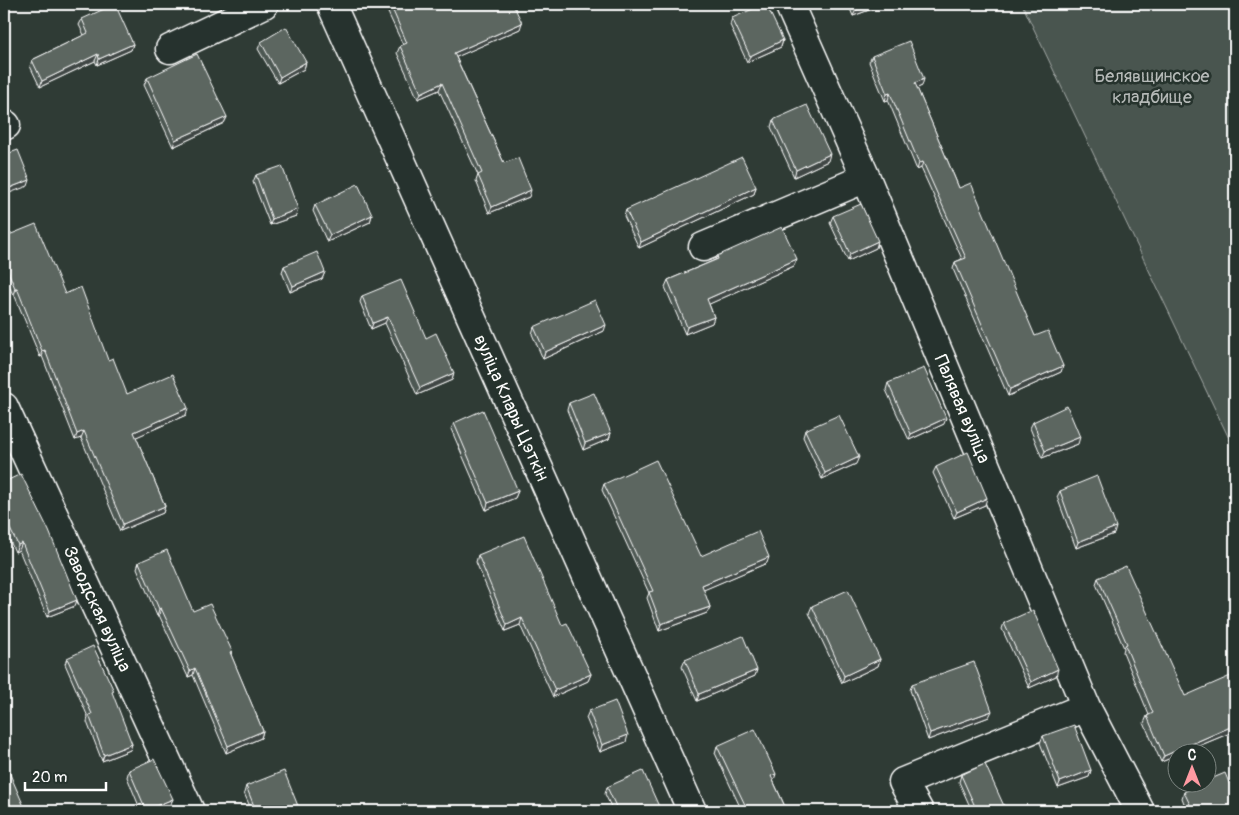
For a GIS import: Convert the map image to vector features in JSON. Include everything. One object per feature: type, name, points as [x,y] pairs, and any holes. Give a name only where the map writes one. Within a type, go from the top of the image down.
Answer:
[{"type":"street","points":[[170,49],[264,4]]},
{"type":"street","name":"вуліца Клары Цэткін","points":[[331,4],[692,811]]},
{"type":"street","name":"Палявая вуліца","points":[[790,4],[866,178],[1086,707],[1140,811]]},
{"type":"street","points":[[703,247],[866,178]]},
{"type":"street","name":"Заводская вуліца","points":[[4,407],[190,811]]},
{"type":"street","points":[[919,811],[903,782],[1086,707]]},
{"type":"green space","name":"Белявщинское кладбище","points":[[1022,4],[1235,4],[1235,451]]},
{"type":"building","points":[[115,4],[133,44],[99,59],[98,54],[42,81],[32,60],[88,33],[82,19]]},
{"type":"building","points":[[390,4],[513,4],[522,23],[454,53],[504,163],[518,158],[531,190],[492,207],[478,175],[482,173],[442,83],[421,93],[400,46],[407,43]]},
{"type":"building","points":[[766,4],[783,40],[750,56],[732,18]]},
{"type":"building","points":[[853,4],[871,4],[856,10]]},
{"type":"building","points":[[286,27],[306,62],[280,77],[261,42]]},
{"type":"building","points":[[909,41],[924,79],[915,83],[959,188],[971,183],[1035,336],[1048,331],[1063,366],[1010,389],[955,262],[966,258],[923,162],[919,163],[890,93],[887,94],[872,56]]},
{"type":"building","points":[[197,54],[227,117],[175,140],[147,78]]},
{"type":"building","points":[[807,105],[830,154],[796,170],[773,120]]},
{"type":"building","points":[[18,150],[30,180],[4,190],[4,155]]},
{"type":"building","points":[[742,157],[756,187],[641,242],[626,210]]},
{"type":"building","points":[[282,166],[298,209],[272,219],[256,175]]},
{"type":"building","points":[[358,184],[372,215],[330,235],[315,205]]},
{"type":"building","points":[[861,204],[878,241],[850,254],[833,216]]},
{"type":"building","points":[[36,224],[65,294],[81,287],[108,360],[113,358],[127,394],[173,374],[188,408],[134,432],[165,506],[123,524],[84,431],[77,434],[45,350],[42,351],[17,288],[15,288],[4,262],[4,237]]},
{"type":"building","points":[[782,227],[797,259],[707,299],[714,317],[687,327],[668,280],[718,259],[717,256]]},
{"type":"building","points":[[317,252],[325,272],[293,286],[284,266]]},
{"type":"building","points":[[401,280],[426,338],[436,333],[454,373],[420,388],[388,317],[373,323],[362,296]]},
{"type":"building","points":[[595,300],[606,325],[545,352],[534,327]]},
{"type":"building","points":[[924,368],[946,418],[911,434],[888,383]]},
{"type":"building","points":[[594,393],[611,433],[585,443],[569,403]]},
{"type":"building","points":[[1067,406],[1080,437],[1045,451],[1033,422]]},
{"type":"building","points":[[483,410],[518,491],[488,503],[454,423]]},
{"type":"building","points":[[839,415],[859,457],[825,473],[805,430]]},
{"type":"building","points":[[968,452],[987,498],[957,512],[936,467]]},
{"type":"building","points":[[656,460],[701,556],[758,531],[769,557],[702,585],[710,607],[661,624],[649,592],[653,591],[604,484]]},
{"type":"building","points":[[21,474],[49,531],[77,600],[50,611],[22,543],[18,545],[4,517],[4,482]]},
{"type":"building","points":[[1097,476],[1116,527],[1078,542],[1060,491]]},
{"type":"building","points":[[524,536],[562,625],[567,623],[591,674],[555,690],[522,618],[507,625],[478,555]]},
{"type":"building","points":[[167,550],[193,611],[210,604],[232,651],[230,652],[263,731],[228,746],[195,668],[190,671],[161,608],[159,609],[139,562]]},
{"type":"building","points":[[1126,566],[1185,696],[1235,674],[1235,725],[1196,742],[1166,742],[1166,755],[1164,756],[1147,716],[1153,713],[1125,645],[1127,644],[1098,578]]},
{"type":"building","points":[[848,590],[880,659],[844,676],[812,606]]},
{"type":"building","points":[[1033,610],[1058,669],[1031,682],[1004,623]]},
{"type":"building","points":[[743,636],[757,670],[699,694],[685,660]]},
{"type":"building","points":[[93,646],[114,691],[112,692],[132,744],[104,755],[89,715],[92,714],[67,658]]},
{"type":"building","points":[[974,662],[992,711],[930,733],[912,684]]},
{"type":"building","points":[[615,701],[628,735],[602,745],[589,711]]},
{"type":"building","points":[[1074,725],[1091,770],[1060,782],[1043,736]]},
{"type":"building","points":[[755,729],[776,774],[771,776],[787,811],[748,811],[717,746]]},
{"type":"building","points":[[154,759],[173,799],[146,810],[129,770]]},
{"type":"building","points":[[985,764],[1004,806],[991,811],[977,811],[961,775]]},
{"type":"building","points":[[6,765],[26,811],[4,811],[4,766]]},
{"type":"building","points":[[284,771],[300,811],[260,811],[259,809],[256,811],[246,786]]},
{"type":"building","points":[[643,771],[661,811],[618,811],[607,787]]},
{"type":"building","points":[[1225,773],[1235,797],[1235,811],[1193,811],[1184,792],[1216,792],[1216,777]]}]
